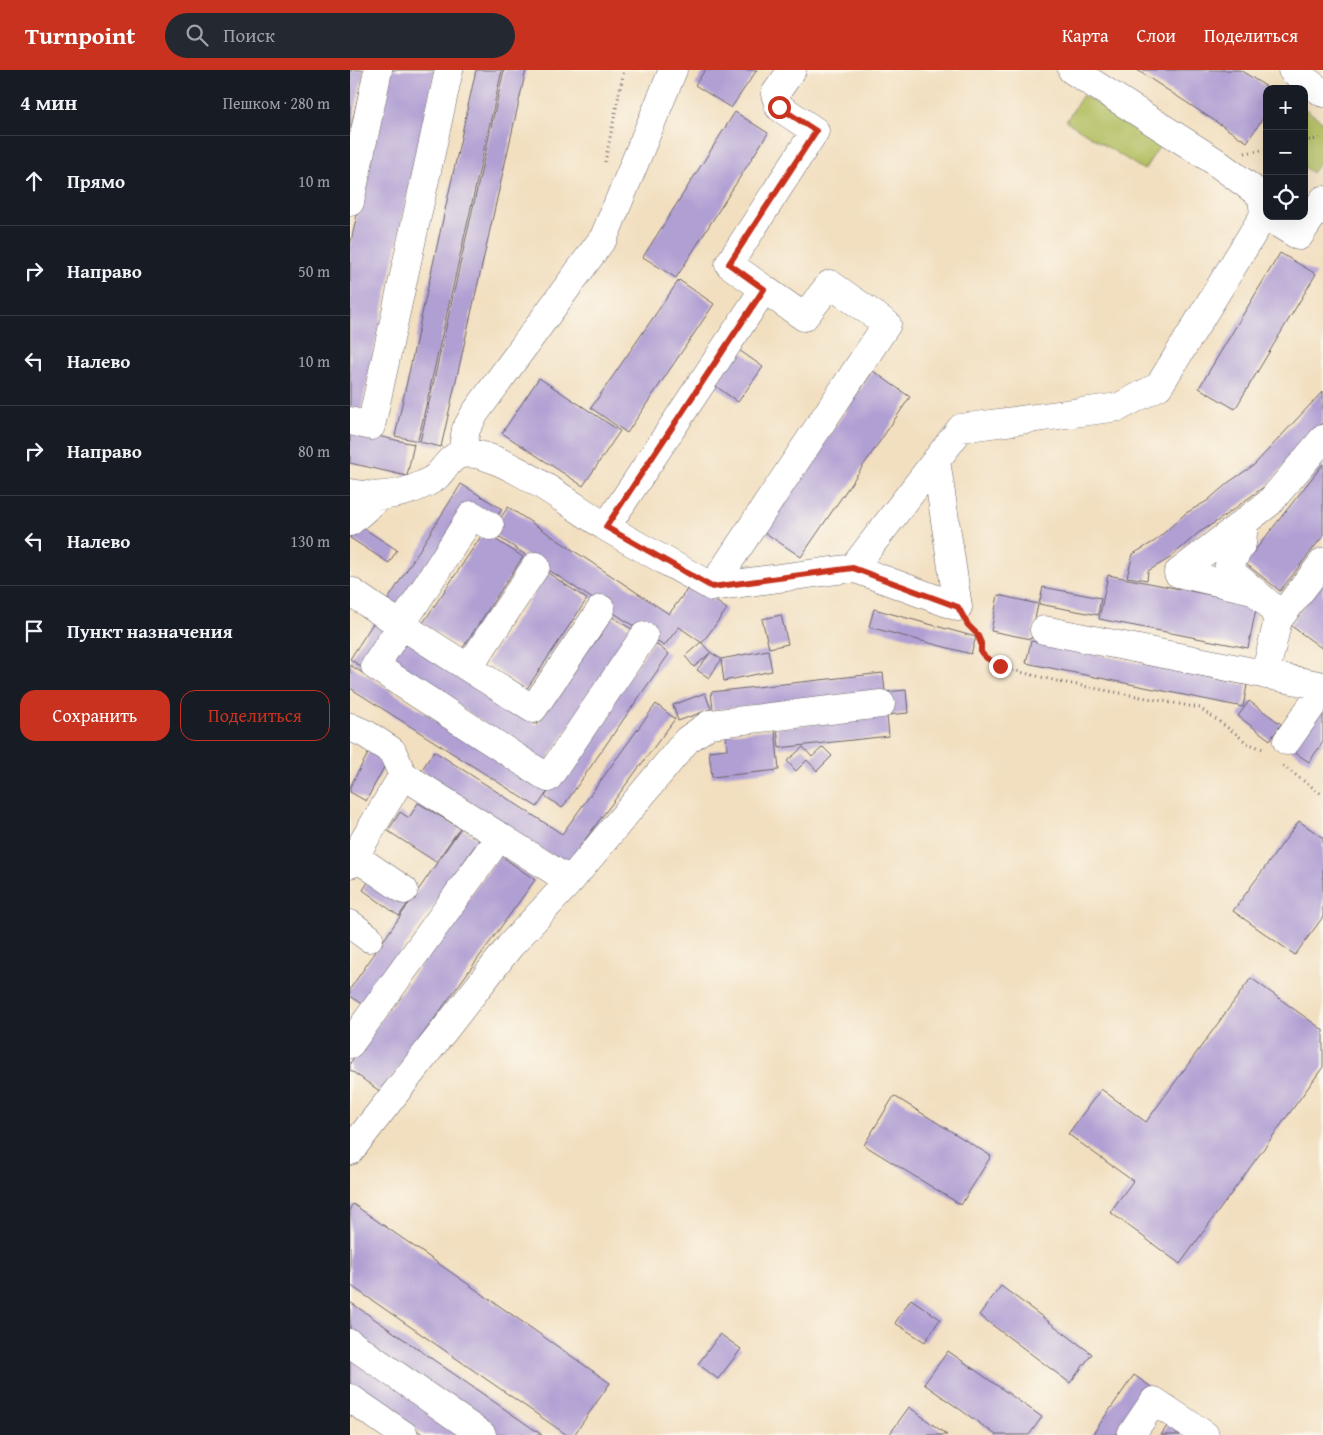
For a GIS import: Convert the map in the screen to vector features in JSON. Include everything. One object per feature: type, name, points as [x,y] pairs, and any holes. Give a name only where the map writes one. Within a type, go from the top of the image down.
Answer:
[{"type":"lane","points":[[350,202],[378,70]]},
{"type":"lane","points":[[350,422],[371,426],[449,70]]},
{"type":"lane","points":[[462,454],[466,429],[475,412],[604,237],[673,70]]},
{"type":"lane","points":[[712,587],[887,324],[830,284],[804,317],[729,264],[816,131],[779,107],[775,94],[792,70]]},
{"type":"lane","points":[[1072,70],[1212,160],[1262,196],[1263,206]]},
{"type":"lane","points":[[1292,70],[1323,93]]},
{"type":"lane","points":[[1272,220],[1299,236],[1323,200]]},
{"type":"lane","points":[[853,568],[961,428],[1119,407],[1159,386],[1263,217]]},
{"type":"lane","points":[[606,527],[764,289]]},
{"type":"lane","points":[[1253,590],[1178,573],[1269,503],[1323,439]]},
{"type":"lane","points":[[350,493],[380,496],[397,494],[416,488],[436,477],[447,464],[462,454],[487,456],[527,476],[606,527],[712,587],[853,568],[958,607],[936,460]]},
{"type":"lane","points":[[350,522],[380,496]]},
{"type":"lane","points":[[490,526],[472,515],[375,666],[548,778],[644,636]]},
{"type":"lane","points":[[1244,523],[1242,543],[1229,566],[1236,576],[1271,606],[1278,620]]},
{"type":"lane","points":[[1265,675],[1278,620],[1323,562]]},
{"type":"lane","points":[[469,666],[536,566]]},
{"type":"lane","points":[[350,590],[534,709],[600,609]]},
{"type":"lane","points":[[1044,630],[1323,688],[1278,752]]},
{"type":"lane","points":[[350,1151],[510,946],[570,881],[687,740],[710,724],[881,704]]},
{"type":"lane","points":[[350,727],[366,734],[392,751],[403,775],[570,881]]},
{"type":"lane","points":[[403,775],[352,860],[404,890]]},
{"type":"lane","points":[[350,1044],[500,836]]},
{"type":"lane","points":[[350,1343],[482,1435]]},
{"type":"lane","points":[[350,1398],[404,1435]]},
{"type":"lane","points":[[1131,1435],[1154,1401],[1205,1435]]},
{"type":"path","points":[[605,165],[624,70]]},
{"type":"path","points":[[1308,141],[1323,138]]},
{"type":"path","points":[[958,607],[968,625],[977,634],[981,643],[981,652],[985,657],[1000,666],[1061,682],[1200,708],[1247,743],[1278,752],[1323,795]]},
{"type":"green space","points":[[1083,95],[1161,144],[1144,170],[1066,121]]},
{"type":"green space","points":[[1308,111],[1323,122],[1323,158],[1312,173],[1308,170]]},
{"type":"building","points":[[350,70],[364,70],[351,128],[350,128]]},
{"type":"building","points":[[389,70],[435,70],[361,410],[350,407],[350,246]]},
{"type":"building","points":[[476,70],[502,70],[418,441],[395,436]]},
{"type":"building","points":[[504,70],[526,70],[441,447],[420,442]]},
{"type":"building","points":[[705,70],[757,70],[731,108],[695,85]]},
{"type":"building","points":[[1137,70],[1240,70],[1264,85],[1263,118],[1247,142]]},
{"type":"building","points":[[735,112],[768,133],[676,278],[643,257]]},
{"type":"building","points":[[1280,253],[1316,274],[1235,409],[1199,388]]},
{"type":"building","points":[[679,280],[714,304],[627,433],[591,408]]},
{"type":"building","points":[[739,350],[763,367],[738,402],[714,385]]},
{"type":"building","points":[[873,371],[910,397],[801,557],[764,532]]},
{"type":"building","points":[[539,378],[620,431],[583,486],[502,433]]},
{"type":"building","points":[[1323,391],[1323,422],[1269,483],[1198,533],[1170,558],[1148,571],[1147,580],[1127,577],[1133,554],[1155,541],[1186,513],[1207,501],[1229,482],[1254,465]]},
{"type":"building","points":[[350,430],[414,444],[407,476],[350,463]]},
{"type":"building","points":[[1323,464],[1323,536],[1280,591],[1245,563]]},
{"type":"building","points":[[461,484],[502,509],[495,520],[469,504],[398,615],[384,606]]},
{"type":"building","points":[[508,507],[669,614],[691,584],[727,609],[702,643],[679,627],[664,646],[491,532]]},
{"type":"building","points":[[357,524],[397,550],[389,563],[350,538]]},
{"type":"building","points":[[484,532],[523,557],[462,649],[423,623]]},
{"type":"building","points":[[548,573],[587,599],[526,690],[487,663]]},
{"type":"building","points":[[1108,575],[1257,604],[1248,648],[1099,619]]},
{"type":"building","points":[[1323,580],[1323,649],[1290,625]]},
{"type":"building","points":[[1043,587],[1101,598],[1098,615],[1039,604]]},
{"type":"building","points":[[998,595],[1038,604],[1031,639],[991,631]]},
{"type":"building","points":[[874,609],[976,637],[971,654],[869,627]]},
{"type":"building","points":[[609,615],[633,630],[545,763],[389,660],[404,637],[537,725]]},
{"type":"building","points":[[781,615],[788,644],[769,648],[762,619]]},
{"type":"building","points":[[377,617],[391,625],[364,669],[350,659]]},
{"type":"building","points":[[1031,641],[1247,685],[1243,707],[1026,663]]},
{"type":"building","points":[[653,642],[669,654],[562,808],[545,796]]},
{"type":"building","points":[[701,642],[710,652],[721,659],[768,650],[772,671],[724,681],[721,660],[709,678],[697,670],[710,653],[694,667],[685,656]]},
{"type":"building","points":[[350,665],[548,791],[537,807],[350,688]]},
{"type":"building","points":[[883,673],[885,691],[713,710],[711,692]]},
{"type":"building","points":[[906,690],[908,713],[887,715],[885,692]]},
{"type":"building","points":[[705,693],[711,709],[678,721],[673,705]]},
{"type":"building","points":[[1249,701],[1281,724],[1270,740],[1238,716]]},
{"type":"building","points":[[656,704],[675,719],[566,865],[421,771],[434,751],[562,834]]},
{"type":"building","points":[[1323,705],[1323,742],[1309,762],[1291,750]]},
{"type":"building","points":[[887,716],[889,736],[779,748],[777,728]]},
{"type":"building","points":[[775,729],[779,770],[712,777],[709,751],[727,749],[726,734]]},
{"type":"building","points":[[803,747],[812,757],[823,747],[832,756],[817,771],[807,760],[796,771],[787,761]]},
{"type":"building","points":[[371,748],[389,758],[366,801],[350,792],[350,787]]},
{"type":"building","points":[[418,803],[460,828],[436,862],[388,831],[400,812],[409,818]]},
{"type":"building","points":[[1299,821],[1323,838],[1323,917],[1295,955],[1233,911]]},
{"type":"building","points":[[461,828],[479,840],[364,1005],[350,996],[350,989]]},
{"type":"building","points":[[500,855],[535,880],[381,1092],[350,1070],[350,1063]]},
{"type":"building","points":[[374,873],[411,899],[399,916],[363,890]]},
{"type":"building","points":[[1251,978],[1323,1030],[1323,1067],[1180,1264],[1110,1212],[1133,1181],[1068,1134],[1101,1089],[1146,1122]]},
{"type":"building","points":[[894,1096],[991,1156],[961,1205],[864,1145]]},
{"type":"building","points":[[353,1204],[610,1383],[574,1435],[567,1435],[350,1285],[350,1208]]},
{"type":"building","points":[[1001,1286],[1092,1354],[1070,1383],[979,1315]]},
{"type":"building","points":[[911,1299],[940,1319],[925,1342],[895,1323]]},
{"type":"building","points":[[350,1302],[542,1435],[496,1435],[350,1334]]},
{"type":"building","points":[[720,1334],[741,1349],[718,1379],[698,1364]]},
{"type":"building","points":[[948,1351],[1042,1417],[1029,1435],[996,1435],[924,1384]]},
{"type":"building","points":[[350,1355],[467,1435],[424,1435],[350,1384]]},
{"type":"building","points":[[1134,1375],[1154,1389],[1121,1435],[1092,1435]]},
{"type":"building","points":[[909,1407],[947,1435],[889,1435]]},
{"type":"building","points":[[1169,1423],[1187,1435],[1161,1435]]},
{"type":"route","points":[[779,107],[816,131],[729,264],[764,289],[606,527],[712,587],[853,568],[958,607],[968,625],[977,634],[981,643],[981,652],[985,657],[1000,666]]}]
